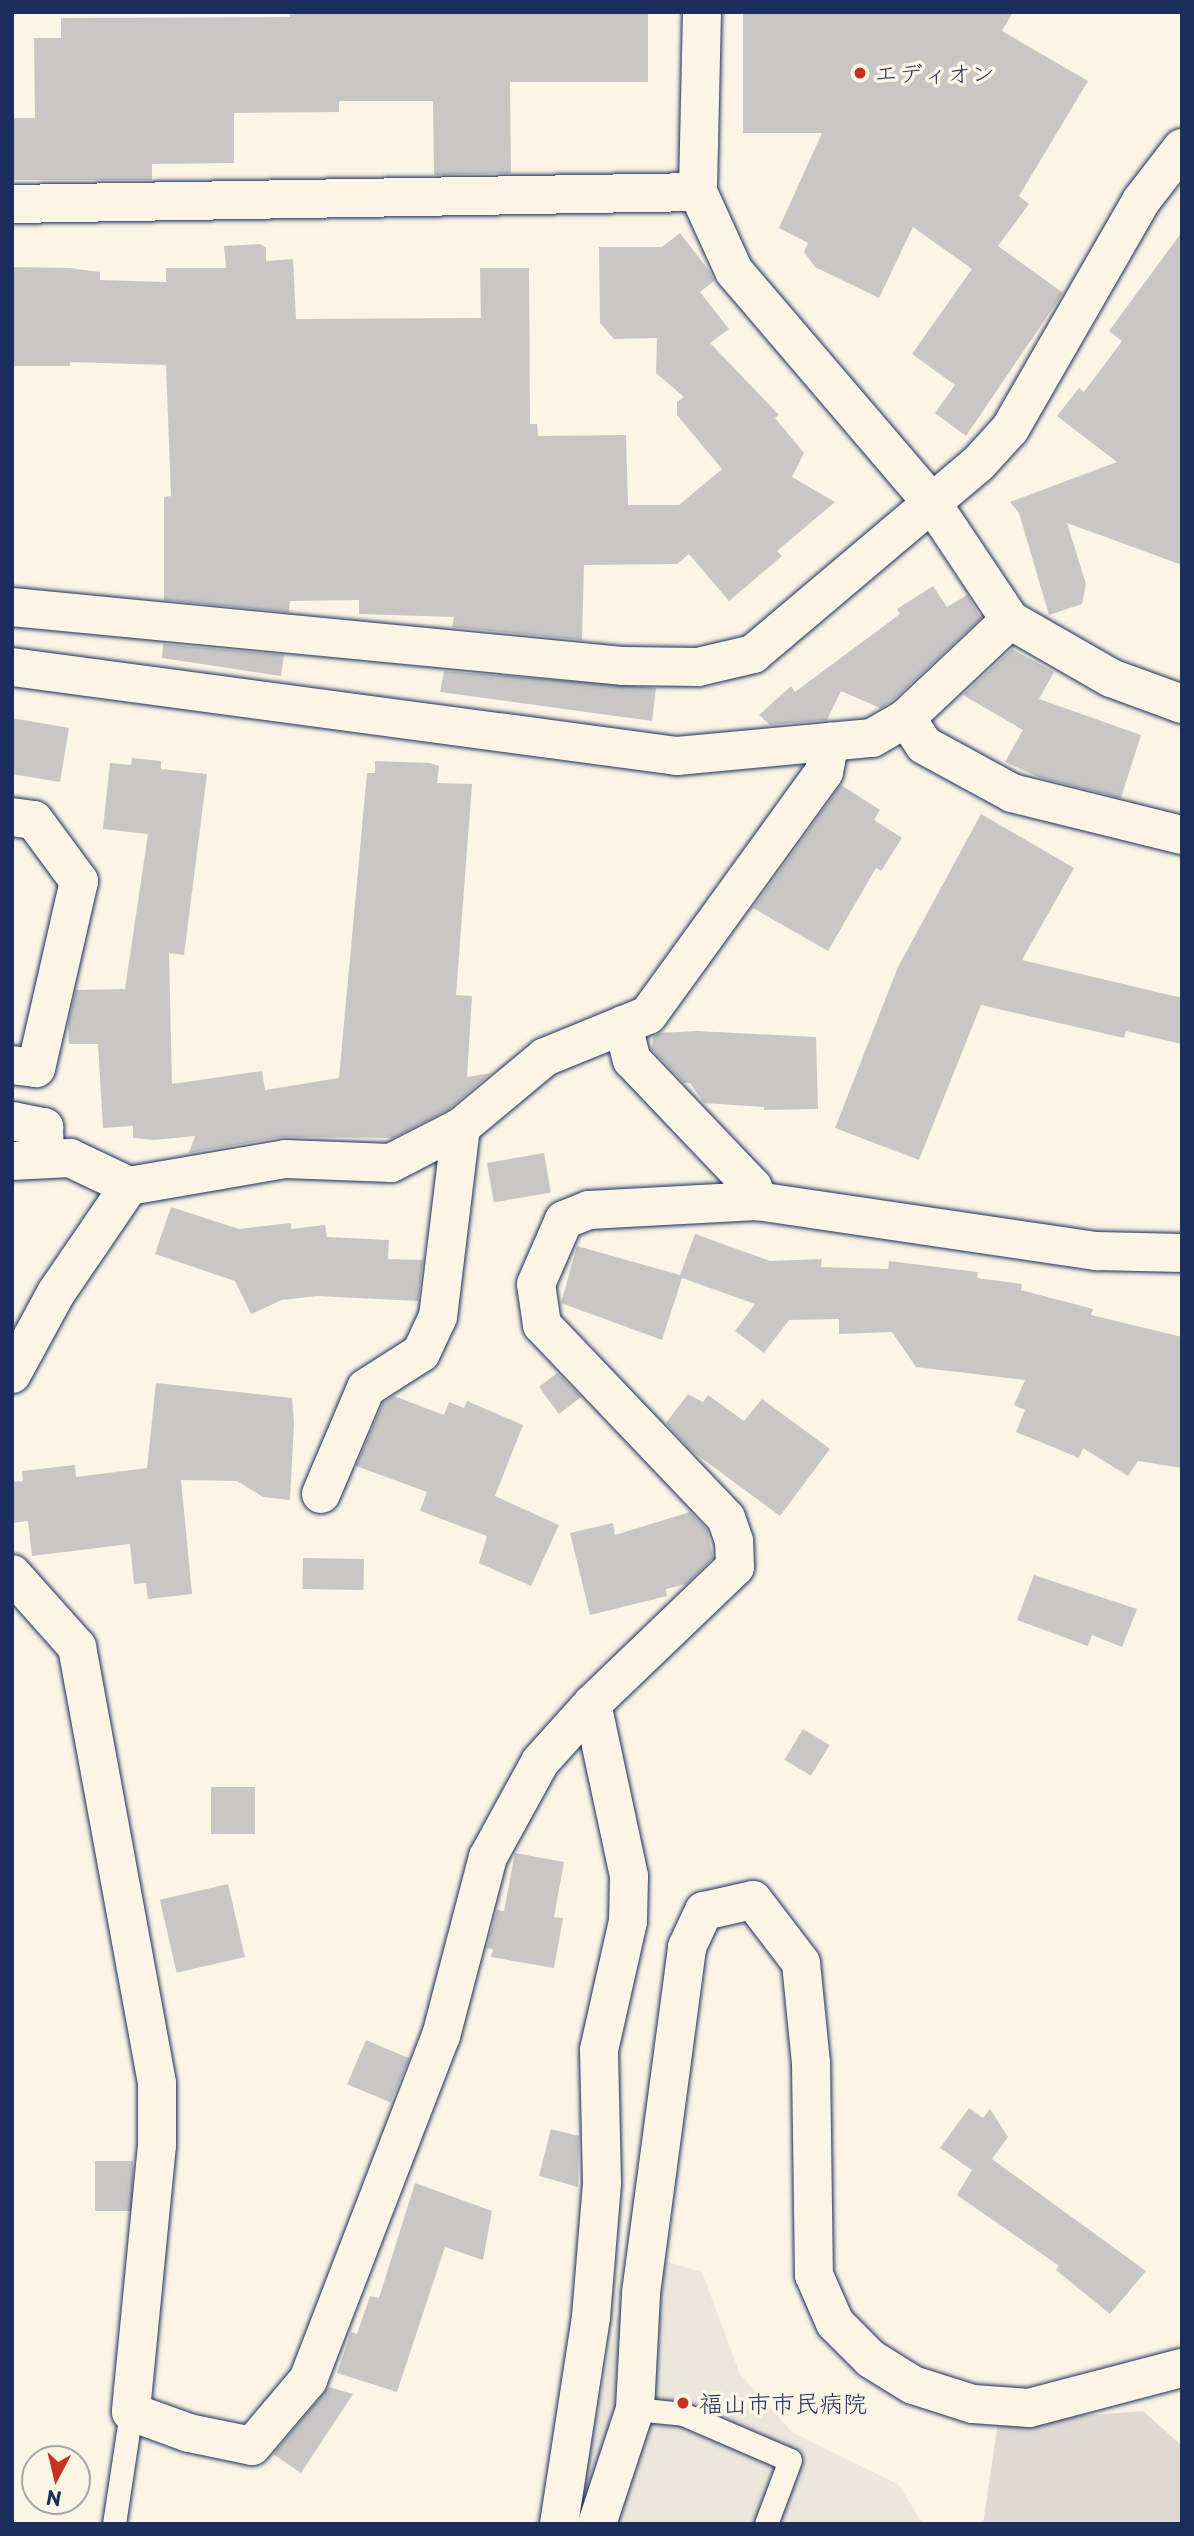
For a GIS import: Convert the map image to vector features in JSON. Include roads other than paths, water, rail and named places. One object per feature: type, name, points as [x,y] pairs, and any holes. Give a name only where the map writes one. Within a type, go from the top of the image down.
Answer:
[{"type":"street","points":[[702,12],[698,192],[734,271],[932,502],[1010,620],[1111,678],[1182,704]]},
{"type":"street","points":[[12,607],[624,666],[698,667],[753,654],[932,502],[1010,429],[1141,201],[1182,148]]},
{"type":"street","points":[[12,204],[698,192]]},
{"type":"street","points":[[12,667],[677,756],[872,738],[906,718],[1010,620]]},
{"type":"street","points":[[906,718],[924,745],[1012,793],[1182,835]]},
{"type":"street","points":[[12,1121],[44,1128],[29,1160],[70,1158],[129,1186],[285,1159],[391,1163],[461,1127],[545,1057],[648,1015],[824,772],[830,742]]},
{"type":"street","points":[[12,817],[34,820],[79,881],[36,1068],[12,1065]]},
{"type":"street","points":[[624,1025],[632,1060],[753,1187],[757,1200]]},
{"type":"street","points":[[321,1494],[366,1388],[421,1353],[438,1317],[461,1127]]},
{"type":"street","points":[[12,1374],[19,1336],[56,1293],[129,1186]]},
{"type":"street","points":[[12,1574],[77,1647],[158,2083],[157,2145],[131,2412],[189,2433],[252,2446],[309,2380],[441,2036],[488,1857],[540,1762],[592,1704],[735,1567],[734,1541],[726,1518],[541,1325],[536,1284],[564,1220],[589,1210],[757,1200],[1097,1251],[1182,1253]]},
{"type":"street","points":[[559,2524],[595,2263],[602,2183],[599,2050],[628,1921],[629,1876],[592,1704]]},
{"type":"street","points":[[597,2524],[635,2409],[641,2292],[687,1947],[704,1911],[753,1900],[801,1963],[811,2063],[814,2275],[835,2323],[871,2359],[913,2385],[973,2404],[1029,2408],[1182,2368]]},
{"type":"lane","points":[[635,2409],[683,2414],[790,2460],[766,2524]]},
{"type":"lane","points":[[114,2524],[131,2412]]},
{"type":"place","name":"エディオン","points":[[860,73]]},
{"type":"place","name":"福山市市民病院","points":[[683,2403]]}]
